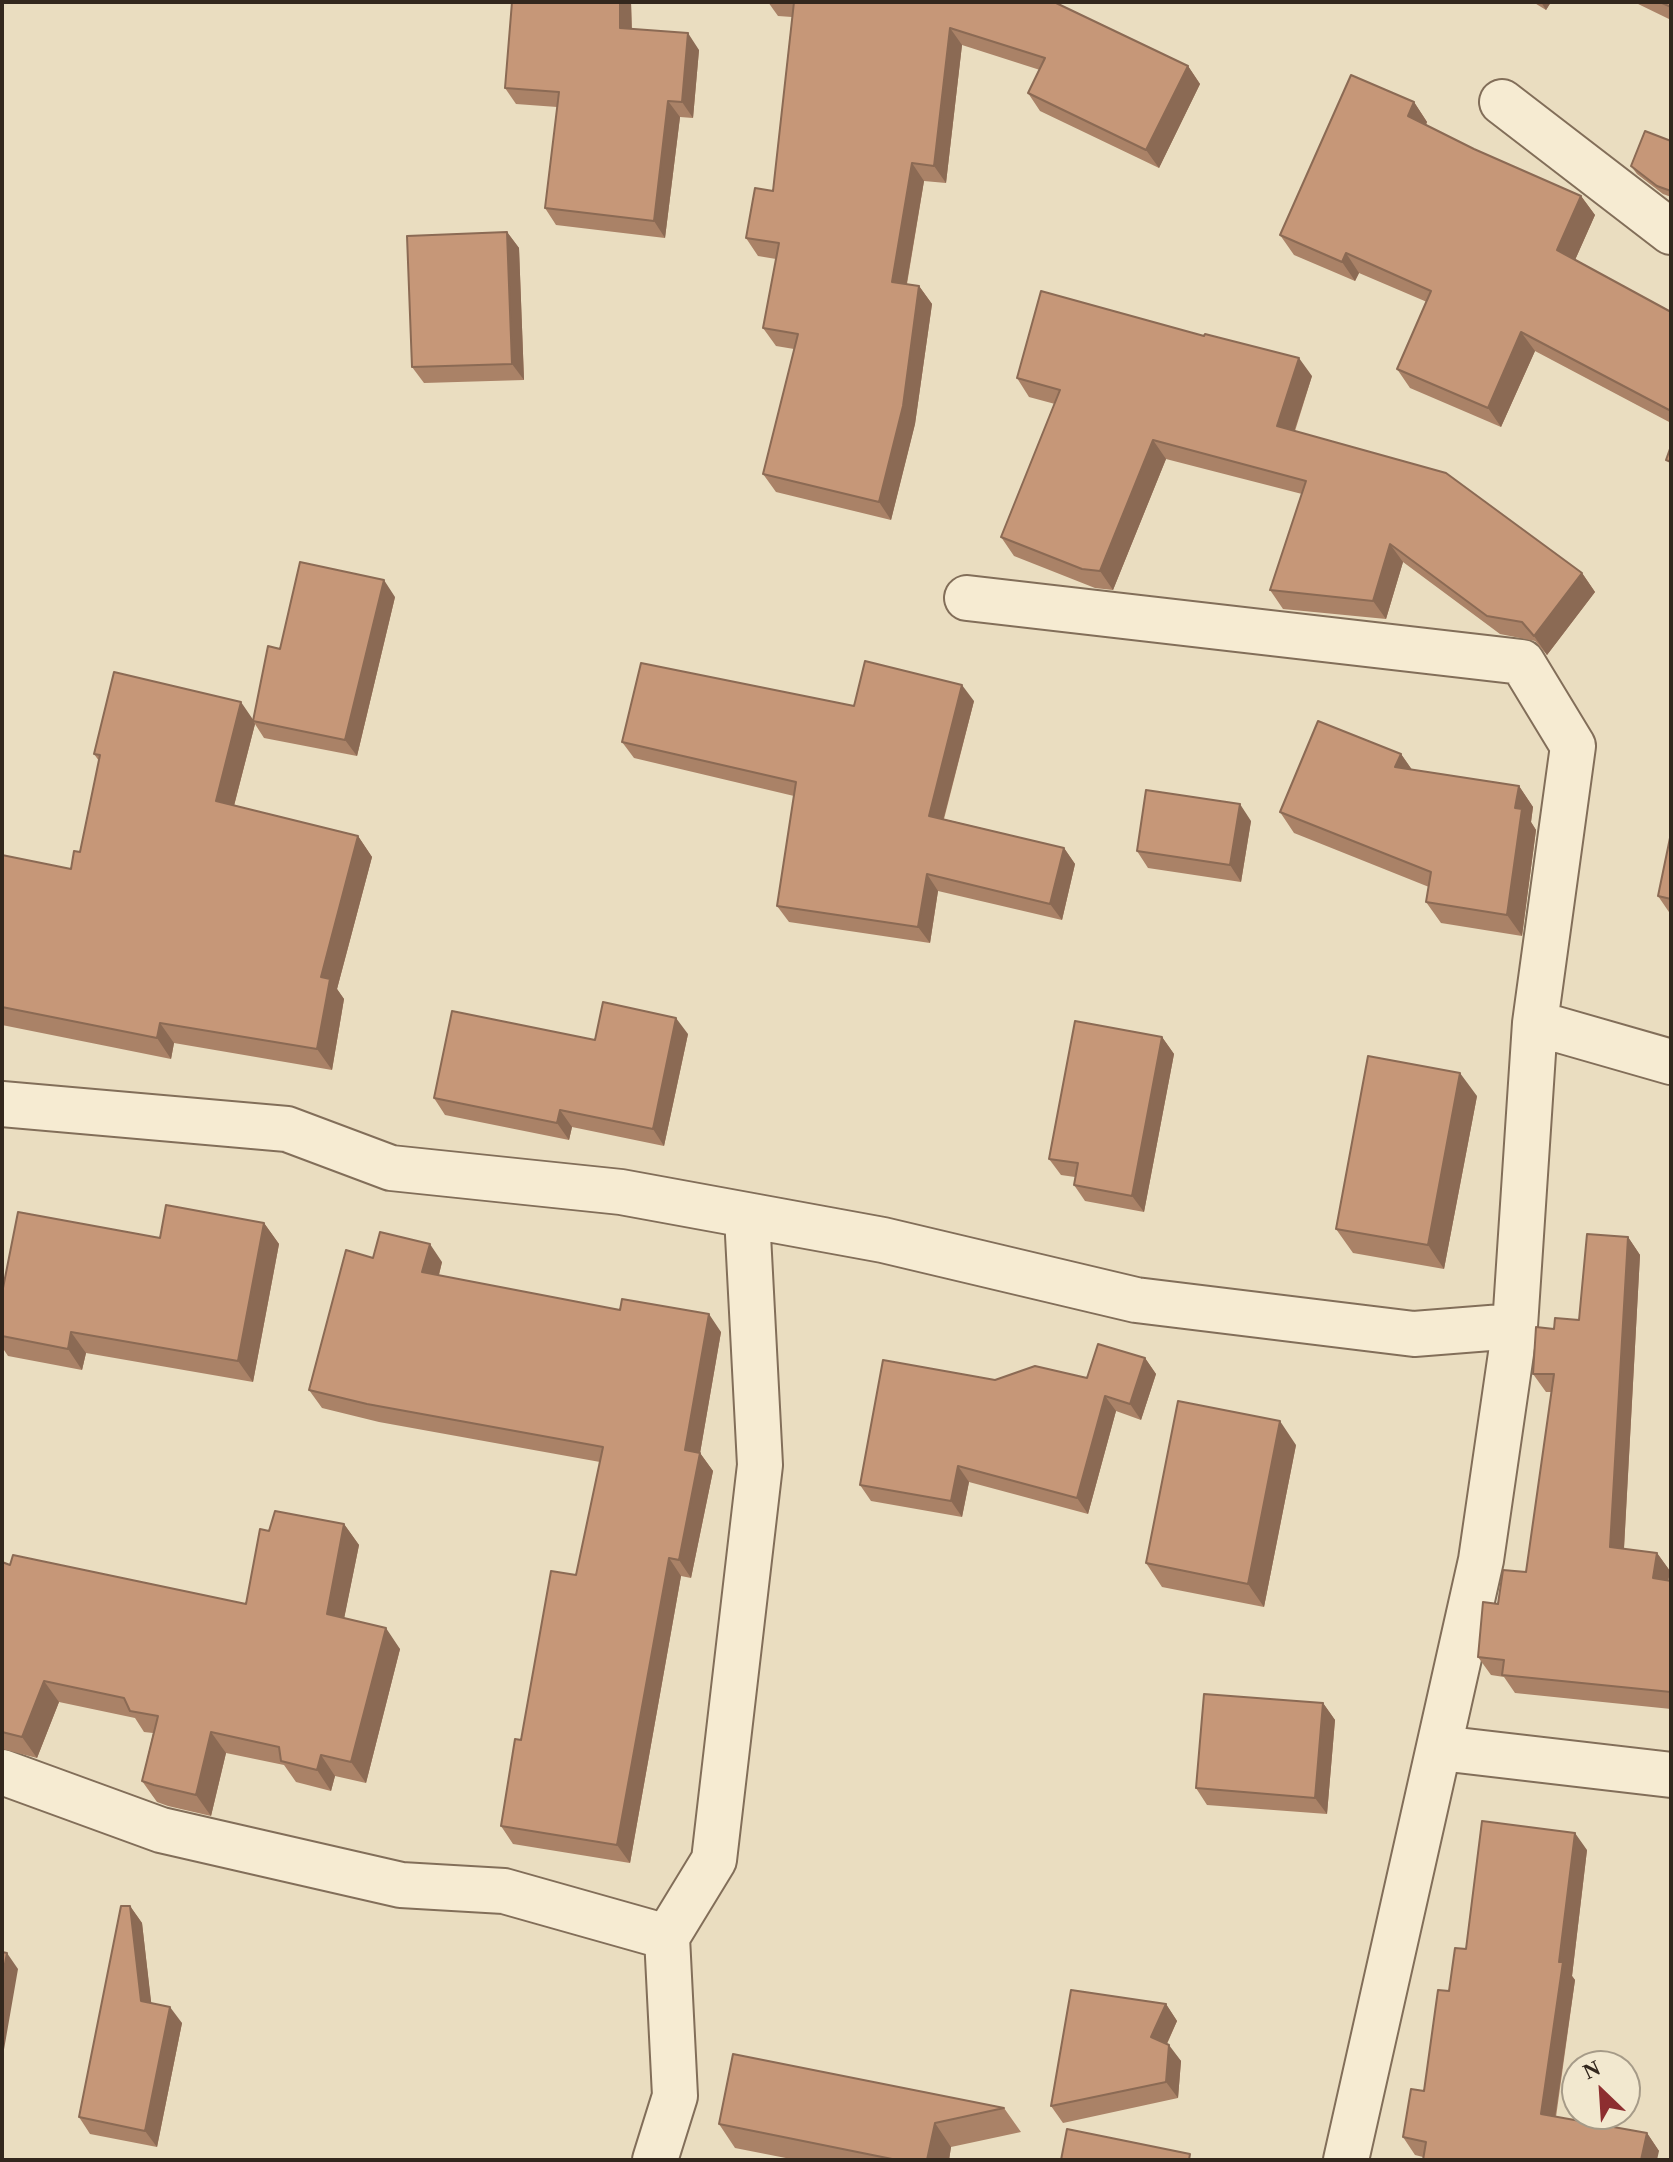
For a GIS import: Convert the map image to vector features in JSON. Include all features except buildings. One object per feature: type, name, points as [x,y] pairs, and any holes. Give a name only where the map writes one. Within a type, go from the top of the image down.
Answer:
[{"type":"street","points":[[1502,102],[1671,232]]},
{"type":"street","points":[[967,598],[1522,662],[1573,746],[1535,1023],[1515,1326],[1486,1532],[1346,2160]]},
{"type":"street","points":[[1535,1023],[1671,1062]]},
{"type":"street","points":[[2,1104],[287,1129],[391,1168],[621,1192],[883,1240],[1136,1300],[1414,1334],[1515,1326]]},
{"type":"street","points":[[655,2160],[675,2096],[667,1937],[714,1860],[760,1465],[747,1216]]},
{"type":"street","points":[[1440,1748],[1671,1775]]},
{"type":"street","points":[[2,1772],[161,1830],[401,1885],[504,1891],[667,1937]]}]
